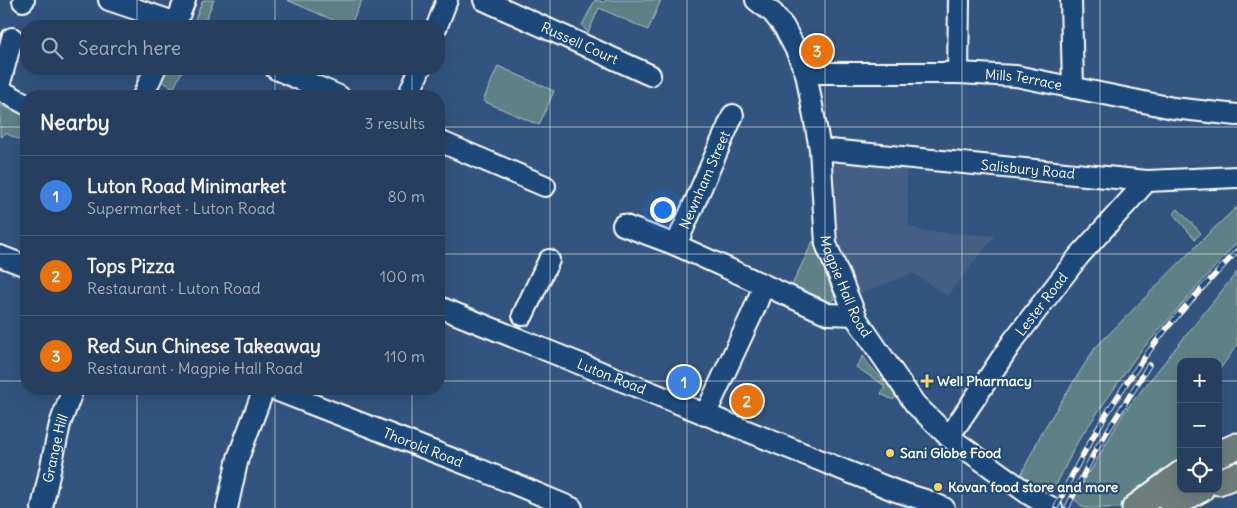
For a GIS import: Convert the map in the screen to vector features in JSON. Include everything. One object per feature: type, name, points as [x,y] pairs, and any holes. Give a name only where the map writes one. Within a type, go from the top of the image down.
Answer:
[{"type":"main road","points":[[1222,452],[1237,446]]},
{"type":"main road","points":[[1222,481],[1237,475]]},
{"type":"main road","points":[[1135,508],[1177,477]]},
{"type":"main road","points":[[1172,508],[1194,493]]},
{"type":"street","points":[[109,0],[165,20]]},
{"type":"street","points":[[178,20],[185,0]]},
{"type":"street","points":[[439,20],[447,0]]},
{"type":"street","name":"Russell Court","points":[[484,0],[650,75]]},
{"type":"street","name":"Magpie Hall Road","points":[[756,0],[773,13],[784,26],[806,73],[820,149],[826,244],[855,315],[882,358],[915,404],[949,436],[1030,495],[1052,508]]},
{"type":"street","points":[[958,73],[959,0]]},
{"type":"street","points":[[1071,0],[1073,88]]},
{"type":"street","points":[[0,83],[12,38]]},
{"type":"street","name":"Mills Terrace","points":[[806,73],[958,73],[1016,76],[1173,108],[1237,116]]},
{"type":"street","points":[[146,90],[152,75]]},
{"type":"street","points":[[290,75],[325,90]]},
{"type":"street","points":[[411,90],[417,75]]},
{"type":"street","points":[[0,90],[20,101]]},
{"type":"street","name":"Newnham Street","points":[[676,245],[733,115]]},
{"type":"street","points":[[445,144],[545,186]]},
{"type":"street","name":"Salisbury Road","points":[[820,149],[1147,180],[1237,177]]},
{"type":"street","name":"Lester Road","points":[[949,436],[1013,341],[1079,256],[1147,180]]},
{"type":"street","name":"Newnham Street","points":[[623,225],[676,245],[828,314],[855,315]]},
{"type":"street","points":[[0,256],[20,264]]},
{"type":"street","points":[[523,315],[549,260]]},
{"type":"street","points":[[705,415],[764,285]]},
{"type":"street","name":"Luton Road","points":[[445,308],[705,415],[896,491],[944,508]]},
{"type":"street","name":"Grange Hill","points":[[42,508],[60,424],[71,395]]},
{"type":"street","points":[[230,507],[238,458],[262,395]]},
{"type":"street","name":"Thorold Road","points":[[288,395],[481,470],[572,508]]},
{"type":"street","name":"Luton Road","points":[[896,491],[920,508]]},
{"type":"shaded area","points":[[831,163],[906,168],[909,226],[923,231],[995,236],[947,296],[913,273],[860,294],[836,241]]},
{"type":"green space","points":[[203,0],[214,0],[205,20],[195,20]]},
{"type":"green space","points":[[287,0],[362,0],[353,20],[333,20]]},
{"type":"green space","points":[[595,0],[604,2],[606,0],[661,0],[648,30],[599,8],[588,33],[582,25]]},
{"type":"green space","points":[[498,66],[554,91],[539,125],[483,101]]},
{"type":"green space","points":[[157,75],[180,75],[174,88],[155,78]]},
{"type":"green space","points":[[0,105],[20,114],[20,140],[5,133],[2,137],[0,136]]},
{"type":"green space","points":[[1237,207],[1237,242],[1138,354],[1078,441],[1048,501],[1018,481],[1042,432],[1095,348]]},
{"type":"green space","points":[[1178,209],[1201,233],[1195,239],[1173,214]]},
{"type":"green space","points":[[813,241],[834,295],[834,299],[830,302],[791,287]]},
{"type":"green space","points":[[1237,272],[1237,345],[1222,366],[1222,358],[1177,358],[1177,464],[1119,508],[1084,508],[1074,499],[1125,411]]},
{"type":"green space","points":[[863,356],[892,391],[896,397],[893,400],[881,394],[885,386],[856,367]]},
{"type":"railway","points":[[1056,508],[1094,435],[1140,364],[1181,312],[1237,251]]},
{"type":"railway","points":[[1067,508],[1095,451],[1149,365]]},
{"type":"place","name":"Red Sun Chinese Takeaway","points":[[817,51]]},
{"type":"place","name":"Well Pharmacy","points":[[927,381]]},
{"type":"place","name":"Luton Road Minimarket","points":[[684,382]]},
{"type":"place","name":"Tops Pizza","points":[[747,401]]},
{"type":"place","name":"Sani Globe Food","points":[[890,453]]},
{"type":"place","name":"Kovan food store and more","points":[[938,487]]}]
